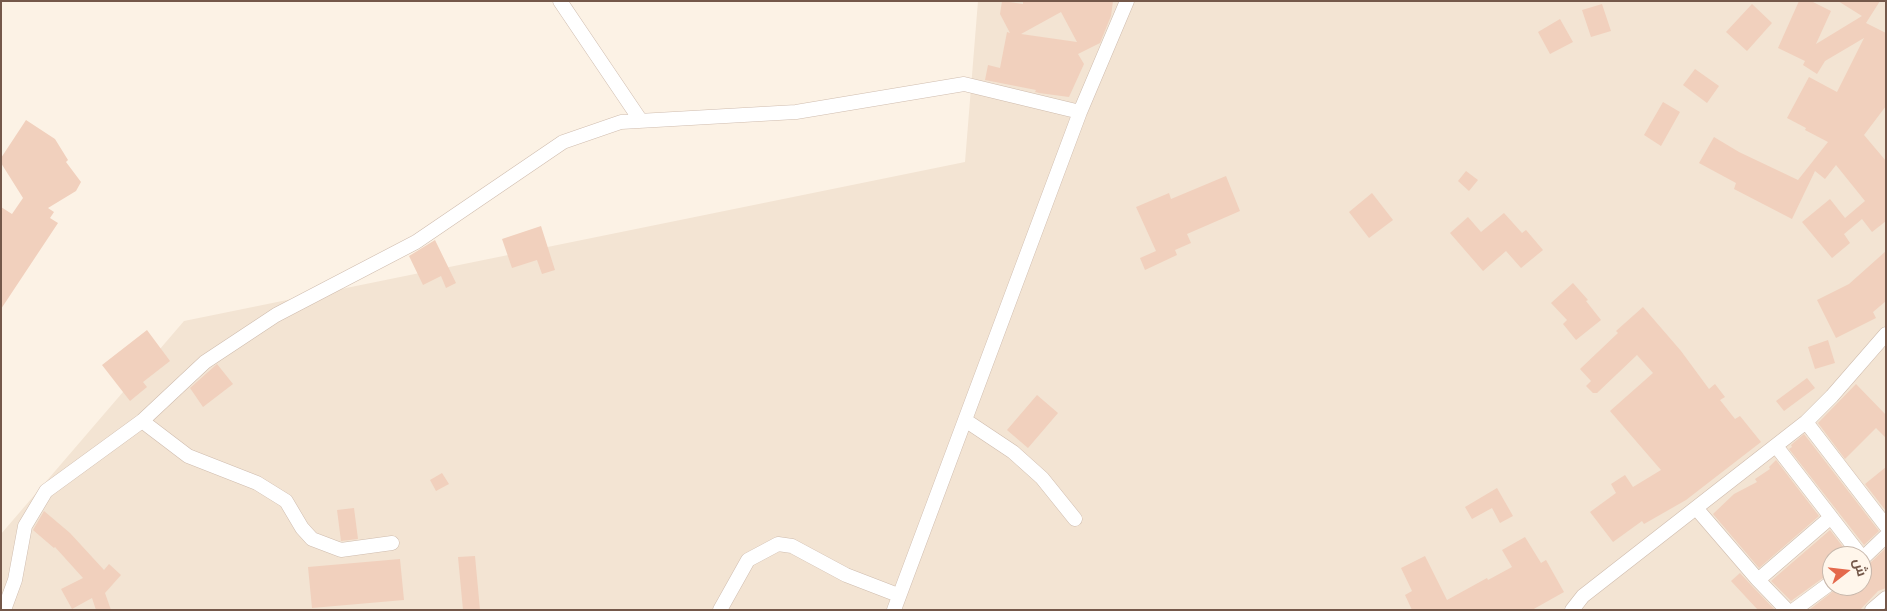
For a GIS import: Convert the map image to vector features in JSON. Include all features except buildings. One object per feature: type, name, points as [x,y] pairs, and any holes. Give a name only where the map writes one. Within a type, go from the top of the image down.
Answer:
[{"type":"street","points":[[560,1],[641,121]]},
{"type":"street","points":[[894,610],[898,595],[1080,112],[1127,1]]},
{"type":"street","points":[[4,610],[15,580],[25,526],[46,491],[142,421],[205,362],[220,351],[276,315],[416,242],[563,142],[621,122],[796,112],[964,84],[1080,112]]},
{"type":"street","points":[[1572,610],[1583,596],[1806,422],[1832,396],[1886,334]]},
{"type":"street","points":[[965,420],[1013,452],[1042,478],[1075,519]]},
{"type":"street","points":[[142,421],[188,456],[257,483],[286,500],[302,528],[312,539],[342,550],[392,543]]},
{"type":"street","points":[[1806,422],[1886,526]]},
{"type":"street","points":[[1776,446],[1853,546]]},
{"type":"street","points":[[1696,508],[1758,580],[1787,610]]},
{"type":"street","points":[[1758,580],[1831,517]]},
{"type":"street","points":[[1872,549],[1886,536]]},
{"type":"street","points":[[720,610],[748,560],[778,544],[792,546],[846,575],[898,595]]},
{"type":"street","points":[[1794,610],[1822,589]]},
{"type":"street","points":[[1872,610],[1886,598]]},
{"type":"shaded area","points":[[978,1],[1886,1],[1886,610],[1,610],[1,534],[184,321],[965,162]]}]
